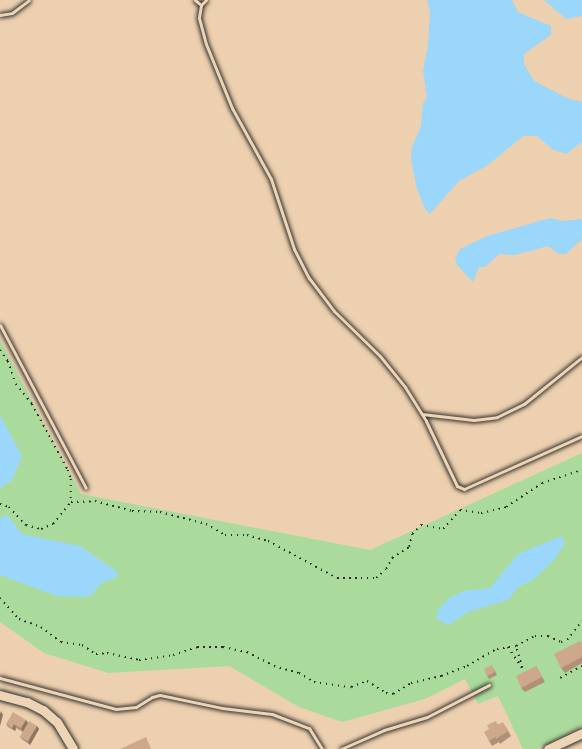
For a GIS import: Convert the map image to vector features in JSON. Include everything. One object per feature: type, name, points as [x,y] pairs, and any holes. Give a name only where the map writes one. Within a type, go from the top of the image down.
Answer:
[{"type":"main road","points":[[0,695],[27,702],[43,710],[60,726],[73,749]]},
{"type":"main road","points":[[548,749],[582,733]]},
{"type":"lane","points":[[0,15],[12,13],[29,0]]},
{"type":"lane","points":[[195,0],[201,5]]},
{"type":"lane","points":[[206,0],[201,5],[200,18],[206,44],[232,108],[271,179],[290,239],[309,278],[333,311],[380,356],[405,387],[422,414],[457,486],[464,489],[582,436]]},
{"type":"lane","points":[[0,324],[86,488]]},
{"type":"lane","points":[[422,414],[474,420],[497,417],[524,404],[582,357]]},
{"type":"lane","points":[[0,678],[116,709],[136,707],[160,695],[272,714],[309,728],[322,749]]},
{"type":"lane","points":[[341,749],[384,730],[427,717],[489,685]]},
{"type":"path","points":[[0,350],[8,362],[16,384],[32,404],[71,479],[70,502],[53,524],[41,529],[26,525],[9,507],[0,504]]},
{"type":"path","points":[[70,502],[95,501],[132,511],[175,516],[206,524],[225,535],[247,535],[268,541],[338,578],[376,579],[393,558],[409,547],[412,534],[421,525],[443,529],[460,510],[481,513],[506,507],[542,483],[582,470]]},
{"type":"path","points":[[0,598],[19,619],[41,627],[61,642],[82,645],[96,654],[107,653],[139,660],[173,655],[197,647],[232,648],[247,652],[274,666],[294,671],[314,682],[334,682],[351,687],[367,681],[386,693],[393,694],[411,683],[441,676],[507,646],[516,646],[541,635],[561,642],[567,640],[582,621]]},
{"type":"path","points":[[507,646],[522,668],[516,646]]},
{"type":"path","points":[[560,678],[582,666]]},
{"type":"green space","points":[[0,340],[81,494],[370,550],[582,453],[582,726],[537,749],[523,749],[498,696],[478,704],[465,679],[425,699],[342,722],[299,707],[229,666],[108,673],[44,653],[0,622]]},
{"type":"water","points":[[427,0],[512,0],[518,12],[551,26],[551,35],[524,54],[524,64],[534,81],[567,98],[582,102],[582,142],[566,154],[552,149],[537,136],[523,136],[488,165],[459,181],[430,214],[425,209],[417,189],[411,160],[412,147],[421,126],[423,103],[427,98],[423,70],[428,46],[430,11]]},
{"type":"water","points":[[544,0],[582,0],[582,16],[566,19]]},
{"type":"water","points":[[550,218],[564,221],[582,219],[582,239],[566,254],[559,254],[548,246],[515,255],[499,254],[485,267],[479,267],[473,282],[457,265],[455,258],[460,249],[487,236]]},
{"type":"water","points":[[0,415],[22,456],[12,480],[0,488]]},
{"type":"water","points":[[7,515],[22,534],[80,546],[118,572],[117,577],[100,584],[91,596],[83,597],[57,596],[0,575],[0,518]]},
{"type":"water","points":[[562,536],[565,543],[554,560],[532,581],[518,587],[508,600],[468,612],[449,625],[438,620],[437,611],[448,599],[463,591],[490,588],[518,554]]},
{"type":"building","points":[[580,641],[582,657],[561,668],[554,654]]},
{"type":"building","points":[[492,665],[495,672],[487,676],[484,669]]},
{"type":"building","points":[[536,666],[542,677],[521,688],[516,676]]},
{"type":"building","points":[[13,712],[26,720],[21,728],[14,724],[12,728],[6,724]]},
{"type":"building","points":[[29,721],[37,726],[28,741],[20,737]]},
{"type":"building","points":[[496,721],[498,725],[503,722],[508,731],[489,741],[484,732],[489,729],[487,725]]},
{"type":"building","points":[[146,737],[151,749],[120,749]]}]
